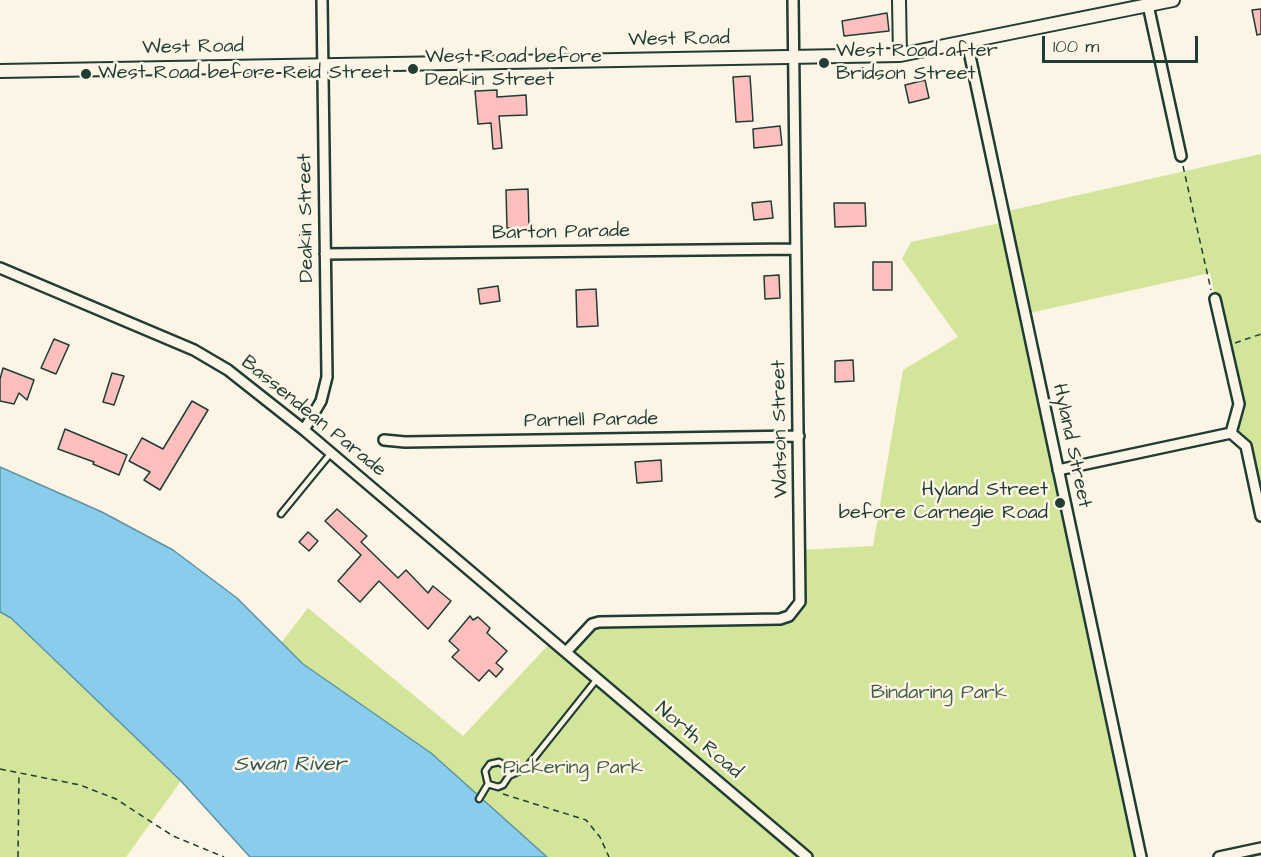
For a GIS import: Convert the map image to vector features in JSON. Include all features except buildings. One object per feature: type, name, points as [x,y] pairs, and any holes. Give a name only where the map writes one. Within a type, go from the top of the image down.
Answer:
[{"type":"street","name":"Deakin Street","points":[[304,430],[321,401],[325,389],[322,0]]},
{"type":"street","name":"Watson Street","points":[[566,652],[592,624],[599,622],[780,619],[789,616],[800,602],[793,0]]},
{"type":"street","points":[[899,0],[900,55]]},
{"type":"street","name":"West Road","points":[[0,70],[900,55],[1173,0]]},
{"type":"street","points":[[1148,5],[1181,156]]},
{"type":"street","name":"Hyland Street","points":[[967,42],[1141,857]]},
{"type":"street","name":"Barton Parade","points":[[325,254],[796,249]]},
{"type":"street","name":"Bassendean Parade","points":[[0,268],[194,350],[228,370],[304,430],[566,652]]},
{"type":"street","points":[[1215,299],[1239,404],[1231,433]]},
{"type":"street","points":[[1058,470],[1231,433],[1246,446],[1261,516]]},
{"type":"street","name":"Parnell Parade","points":[[384,440],[405,442],[799,436]]},
{"type":"street","name":"North Road","points":[[566,652],[807,857]]},
{"type":"street","points":[[1219,857],[1261,848]]},
{"type":"lane","points":[[281,514],[331,453]]},
{"type":"lane","points":[[479,799],[491,785],[503,785],[509,777],[526,768],[597,679]]},
{"type":"lane","points":[[491,785],[484,776],[490,764],[503,764],[509,777]]},
{"type":"path","points":[[1181,156],[1215,299]]},
{"type":"path","points":[[1226,346],[1261,334]]},
{"type":"path","points":[[0,769],[80,786],[116,799],[173,836],[224,857]]},
{"type":"path","points":[[18,857],[19,774]]},
{"type":"path","points":[[491,785],[509,798],[586,820],[600,837],[609,857]]},
{"type":"green space","name":"Bindaring Park","points":[[1261,154],[1261,516],[1246,446],[1231,433],[1239,410],[1210,273],[1025,314],[1141,857],[547,857],[431,753],[303,664],[281,643],[308,608],[463,736],[552,641],[566,652],[592,624],[780,619],[796,610],[800,550],[873,546],[903,370],[958,337],[902,259],[911,242],[1005,222],[1003,212]]},
{"type":"green space","points":[[0,612],[11,618],[181,781],[126,857],[0,857]]},
{"type":"water","name":"Swan River","points":[[0,467],[102,512],[173,550],[237,598],[303,664],[431,753],[547,857],[250,857],[181,781],[11,618],[0,612]]},
{"type":"place","name":"West Road after Bridson Street","points":[[824,63]]},
{"type":"place","name":"West Road before Deakin Street","points":[[413,69]]},
{"type":"place","name":"West Road before Reid Street","points":[[86,74]]},
{"type":"place","name":"Hyland Street before Carnegie Road","points":[[1060,503]]},
{"type":"park label","name":"Pickering Park","points":[[573,769]]}]
